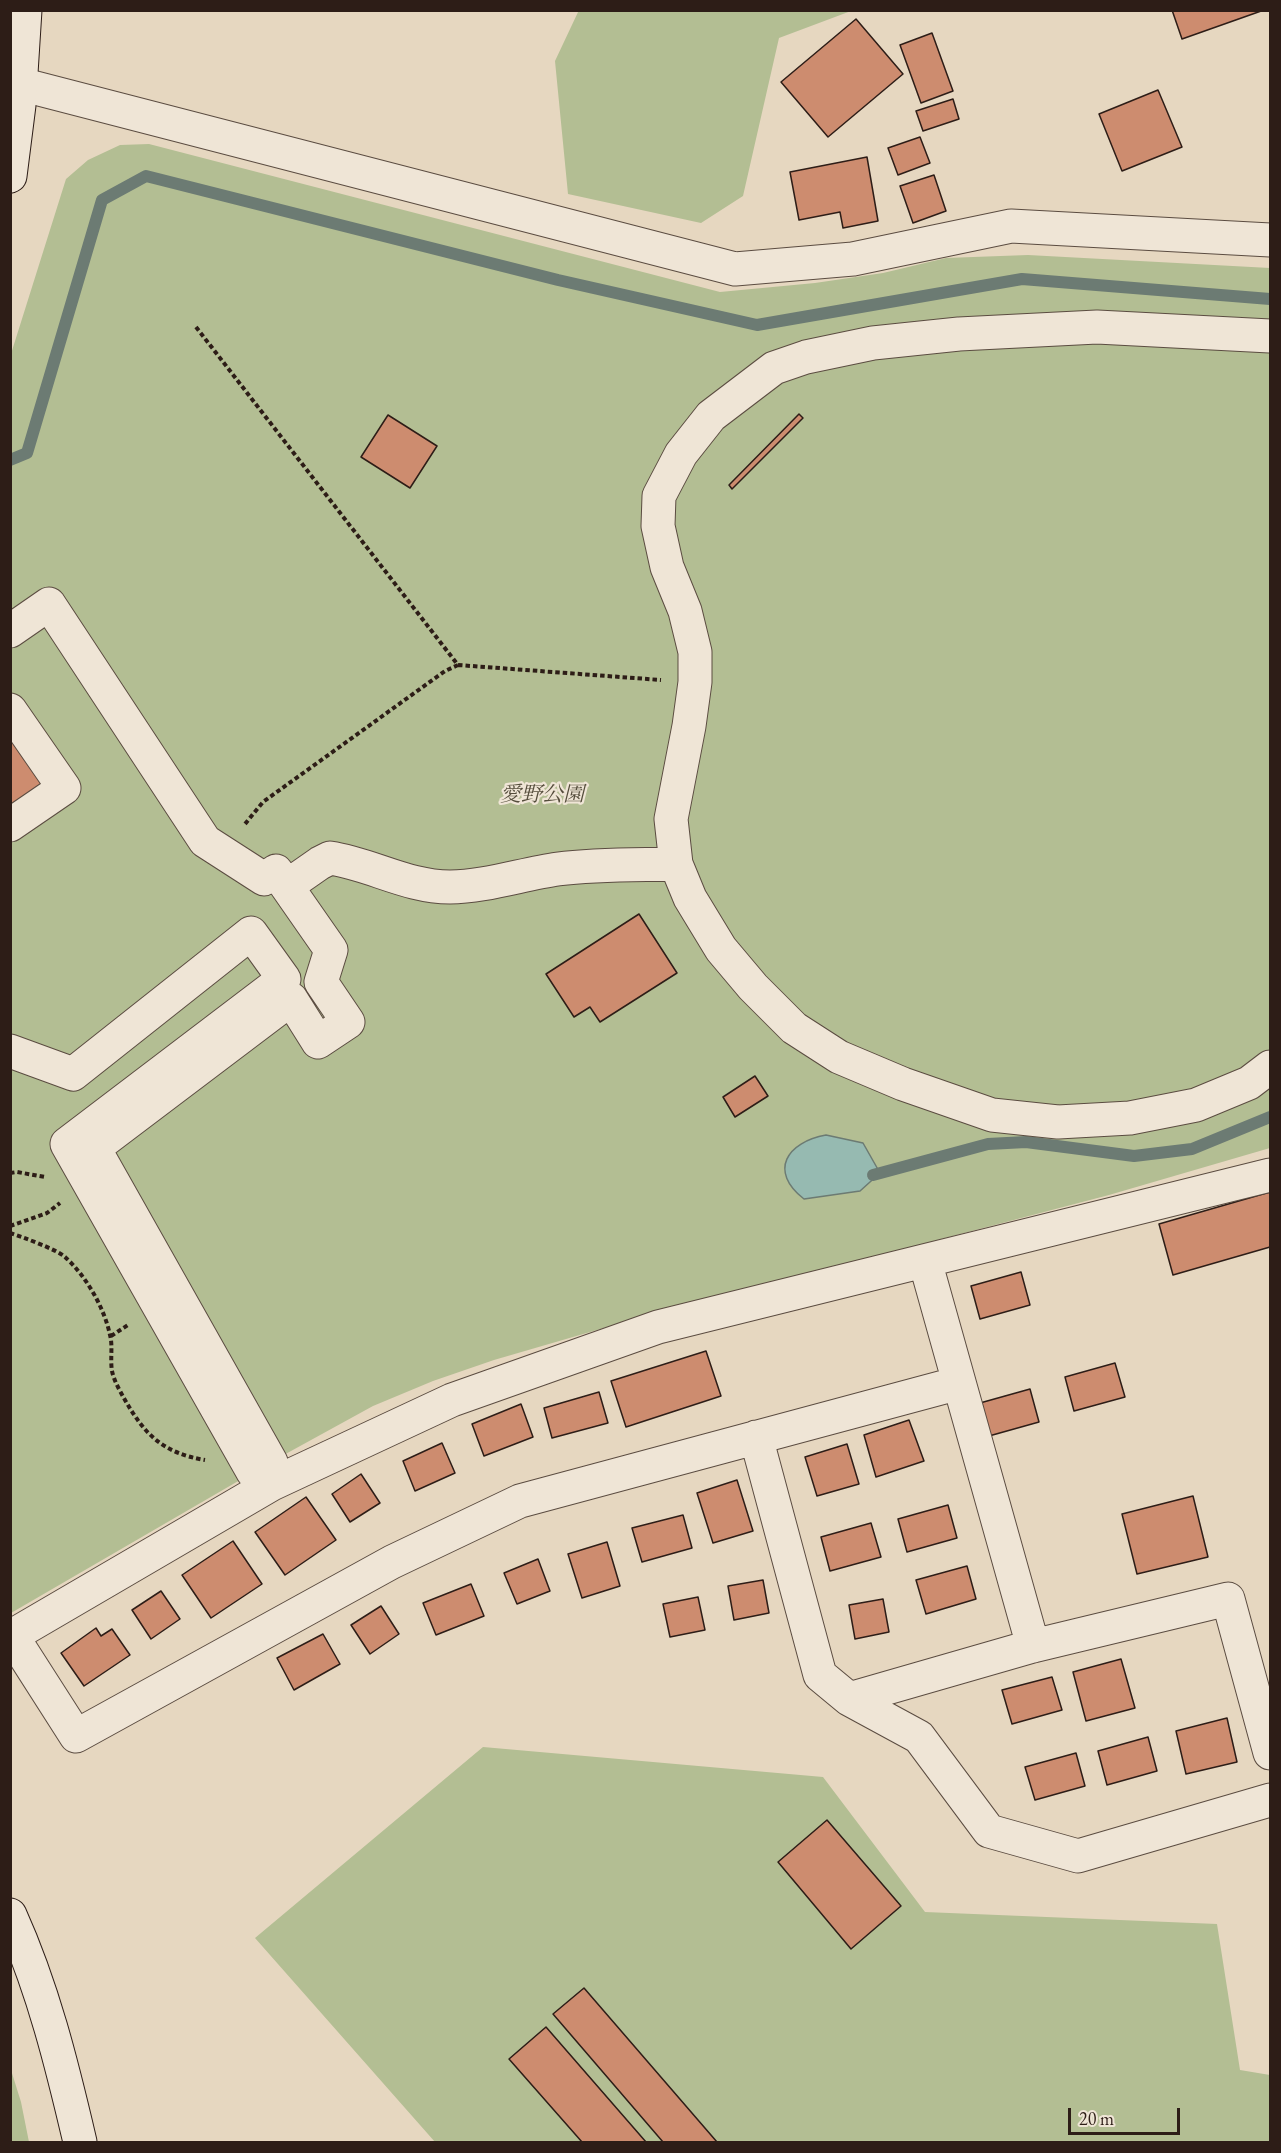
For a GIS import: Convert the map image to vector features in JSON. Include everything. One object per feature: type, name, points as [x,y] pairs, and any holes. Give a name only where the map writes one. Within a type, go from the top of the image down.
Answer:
[{"type":"street","points":[[10,176],[25,10]]},
{"type":"street","points":[[20,84],[735,269],[853,259],[1011,226],[1270,240]]},
{"type":"street","points":[[1270,336],[1097,327],[959,334],[873,343],[806,357],[774,368],[711,416],[681,454],[659,496],[658,526],[667,567],[685,611],[695,652],[695,682],[689,726],[671,819],[676,864],[690,898],[721,949],[753,987],[794,1028],[839,1057],[914,1088],[992,1115],[1058,1122],[1130,1118],[1196,1105],[1249,1083],[1270,1067]]},
{"type":"street","points":[[10,631],[49,604],[205,841],[264,879],[276,871],[331,950],[321,982],[348,1022],[318,1042],[291,999],[94,1148],[271,1462],[253,1472],[67,1144],[284,979],[251,933],[73,1074],[10,1051]]},
{"type":"street","points":[[10,710],[64,788],[10,825]]},
{"type":"street","points":[[287,886],[320,862],[330,858],[413,883],[450,887],[590,865],[676,864]]},
{"type":"street","points":[[959,1383],[520,1502],[392,1562],[76,1736],[11,1636],[272,1484],[452,1400],[658,1327],[1270,1175]]},
{"type":"street","points":[[926,1261],[1033,1646]]},
{"type":"street","points":[[756,1437],[820,1675],[849,1699],[919,1737],[989,1831],[1078,1856],[1270,1800]]},
{"type":"street","points":[[849,1699],[1033,1646],[1228,1599],[1270,1753]]},
{"type":"street","points":[[10,1915],[23,1944],[58,2048],[80,2142]]},
{"type":"path","points":[[195,327],[458,665]]},
{"type":"path","points":[[223,852],[263,801],[445,671],[458,665],[695,682]]},
{"type":"path","points":[[10,1226],[47,1213],[60,1205],[64,1198]]},
{"type":"path","points":[[10,1233],[63,1255],[85,1280],[102,1310],[111,1336],[112,1372],[116,1384],[143,1430],[159,1444],[187,1457],[219,1461],[243,1454]]},
{"type":"green space","points":[[579,10],[851,11],[779,38],[743,196],[701,223],[568,194],[555,61]]},
{"type":"green space","name":"愛野公園","points":[[149,144],[720,292],[815,283],[883,273],[946,258],[1028,255],[1270,268],[1270,1148],[1109,1195],[621,1323],[494,1360],[433,1381],[373,1406],[271,1462],[11,1613],[10,357],[66,179],[88,160],[120,145]]},
{"type":"green space","points":[[483,1747],[823,1777],[925,1912],[1217,1924],[1240,2070],[1270,2075],[1270,2142],[435,2142],[255,1938]]},
{"type":"green space","points":[[11,2070],[21,2102],[29,2142],[11,2142]]},
{"type":"water","points":[[826,1135],[863,1143],[880,1173],[860,1191],[804,1199],[787,1178],[785,1168],[787,1159],[792,1151],[801,1144]]},
{"type":"building","points":[[1172,10],[1264,10],[1182,39]]},
{"type":"building","points":[[856,19],[903,74],[828,137],[781,82]]},
{"type":"building","points":[[932,33],[953,91],[921,103],[900,45]]},
{"type":"building","points":[[1158,90],[1182,147],[1122,171],[1099,114]]},
{"type":"building","points":[[953,99],[959,119],[923,131],[916,111]]},
{"type":"building","points":[[920,137],[930,163],[898,175],[888,148]]},
{"type":"building","points":[[867,157],[878,221],[843,228],[840,212],[799,220],[790,172]]},
{"type":"building","points":[[934,175],[946,211],[913,223],[900,186]]},
{"type":"building","points":[[799,414],[803,418],[732,489],[729,485]]},
{"type":"building","points":[[388,415],[437,446],[410,488],[361,457]]},
{"type":"building","points":[[10,712],[64,788],[10,825]]},
{"type":"building","points":[[639,914],[677,973],[600,1022],[590,1007],[574,1017],[546,974]]},
{"type":"building","points":[[755,1076],[768,1096],[735,1117],[723,1097]]},
{"type":"building","points":[[1270,1192],[1270,1247],[1173,1275],[1159,1224]]},
{"type":"building","points":[[1021,1272],[1030,1305],[980,1319],[971,1286]]},
{"type":"building","points":[[706,1351],[721,1396],[626,1427],[611,1381]]},
{"type":"building","points":[[1115,1363],[1125,1397],[1074,1411],[1065,1377]]},
{"type":"building","points":[[1030,1389],[1039,1422],[989,1436],[980,1403]]},
{"type":"building","points":[[599,1392],[608,1423],[552,1438],[544,1408]]},
{"type":"building","points":[[521,1404],[533,1437],[484,1456],[472,1424]]},
{"type":"building","points":[[909,1420],[924,1461],[876,1477],[864,1435]]},
{"type":"building","points":[[442,1443],[455,1473],[415,1491],[403,1461]]},
{"type":"building","points":[[847,1444],[859,1484],[817,1496],[805,1457]]},
{"type":"building","points":[[361,1474],[380,1503],[350,1522],[332,1494]]},
{"type":"building","points":[[737,1480],[753,1531],[713,1543],[697,1493]]},
{"type":"building","points":[[1193,1496],[1208,1557],[1137,1574],[1122,1514]]},
{"type":"building","points":[[306,1497],[336,1540],[285,1575],[255,1532]]},
{"type":"building","points":[[948,1505],[957,1538],[907,1552],[898,1519]]},
{"type":"building","points":[[683,1515],[692,1548],[642,1562],[632,1528]]},
{"type":"building","points":[[871,1523],[881,1557],[830,1571],[821,1537]]},
{"type":"building","points":[[233,1541],[262,1584],[211,1618],[182,1575]]},
{"type":"building","points":[[607,1542],[620,1586],[582,1598],[568,1554]]},
{"type":"building","points":[[538,1559],[550,1591],[517,1604],[504,1573]]},
{"type":"building","points":[[967,1566],[976,1599],[926,1614],[916,1580]]},
{"type":"building","points":[[763,1580],[769,1613],[734,1620],[728,1586]]},
{"type":"building","points":[[471,1584],[484,1616],[436,1635],[423,1603]]},
{"type":"building","points":[[161,1591],[180,1619],[151,1639],[132,1610]]},
{"type":"building","points":[[698,1597],[705,1630],[670,1637],[663,1604]]},
{"type":"building","points":[[883,1599],[889,1632],[855,1639],[849,1605]]},
{"type":"building","points":[[381,1606],[399,1634],[370,1654],[351,1625]]},
{"type":"building","points":[[96,1628],[101,1636],[112,1629],[130,1655],[84,1686],[61,1653]]},
{"type":"building","points":[[323,1634],[340,1664],[294,1690],[277,1658]]},
{"type":"building","points":[[1121,1659],[1135,1708],[1086,1721],[1073,1672]]},
{"type":"building","points":[[1052,1677],[1062,1710],[1012,1724],[1002,1690]]},
{"type":"building","points":[[1227,1718],[1237,1762],[1186,1774],[1176,1731]]},
{"type":"building","points":[[1148,1737],[1157,1771],[1107,1785],[1098,1751]]},
{"type":"building","points":[[1076,1753],[1085,1786],[1035,1800],[1025,1767]]},
{"type":"building","points":[[827,1820],[901,1906],[851,1949],[778,1862]]},
{"type":"building","points":[[584,1988],[717,2142],[663,2142],[553,2014]]},
{"type":"building","points":[[546,2027],[646,2142],[582,2142],[509,2059]]},
{"type":"waterway","points":[[10,460],[27,453],[102,200],[146,176],[558,280],[757,325],[1022,279],[1270,299]]},
{"type":"waterway","points":[[873,1175],[988,1144],[1026,1142],[1134,1156],[1192,1149],[1270,1117]]}]
